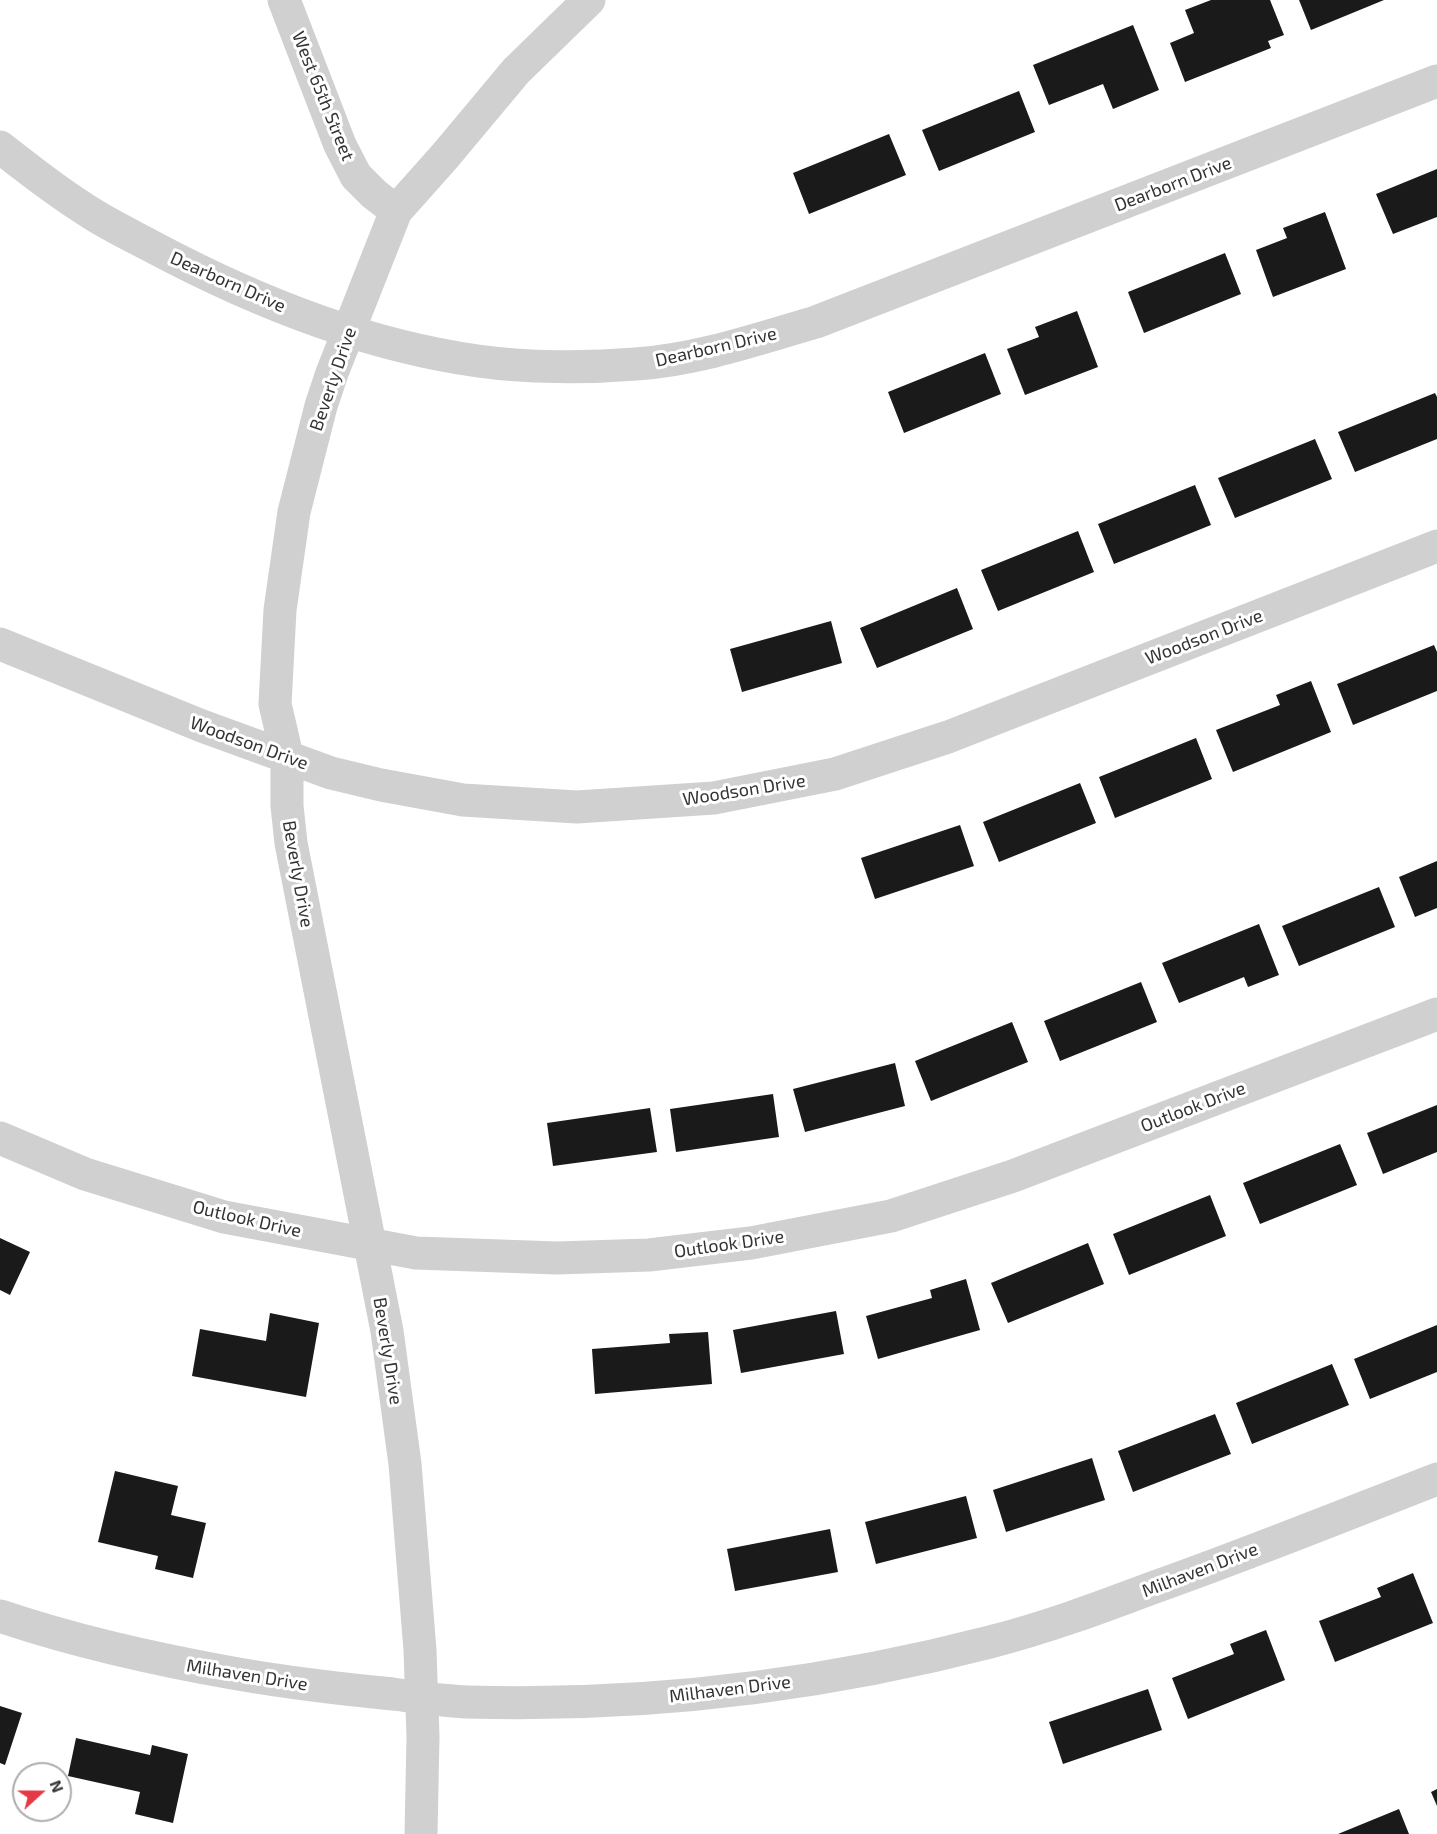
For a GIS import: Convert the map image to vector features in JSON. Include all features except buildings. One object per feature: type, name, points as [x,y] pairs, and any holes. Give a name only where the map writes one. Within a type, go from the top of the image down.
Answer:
[{"type":"street","name":"West 65th Street","points":[[284,0],[340,145],[356,176],[396,211]]},
{"type":"street","name":"Beverly Drive","points":[[421,1834],[423,1737],[420,1650],[405,1464],[387,1331],[291,843],[286,806],[287,756],[275,704],[280,610],[294,512],[321,406],[396,211],[516,71],[590,0]]},
{"type":"street","name":"Dearborn Drive","points":[[0,147],[38,177],[99,218],[203,274],[303,316],[394,345],[478,362],[531,366],[637,364],[728,348],[816,322],[1437,81]]},
{"type":"street","name":"Woodson Drive","points":[[0,644],[202,726],[331,772],[381,784],[463,800],[577,807],[714,798],[835,774],[948,737],[1437,546]]},
{"type":"street","name":"Outlook Drive","points":[[0,1138],[85,1174],[224,1217],[370,1245],[416,1253],[557,1258],[649,1255],[751,1243],[891,1216],[1013,1176],[1437,1014]]},
{"type":"street","name":"Milhaven Drive","points":[[0,1616],[30,1626],[175,1663],[288,1683],[464,1702],[565,1702],[676,1696],[743,1689],[870,1670],[992,1642],[1083,1614],[1437,1479]]}]
